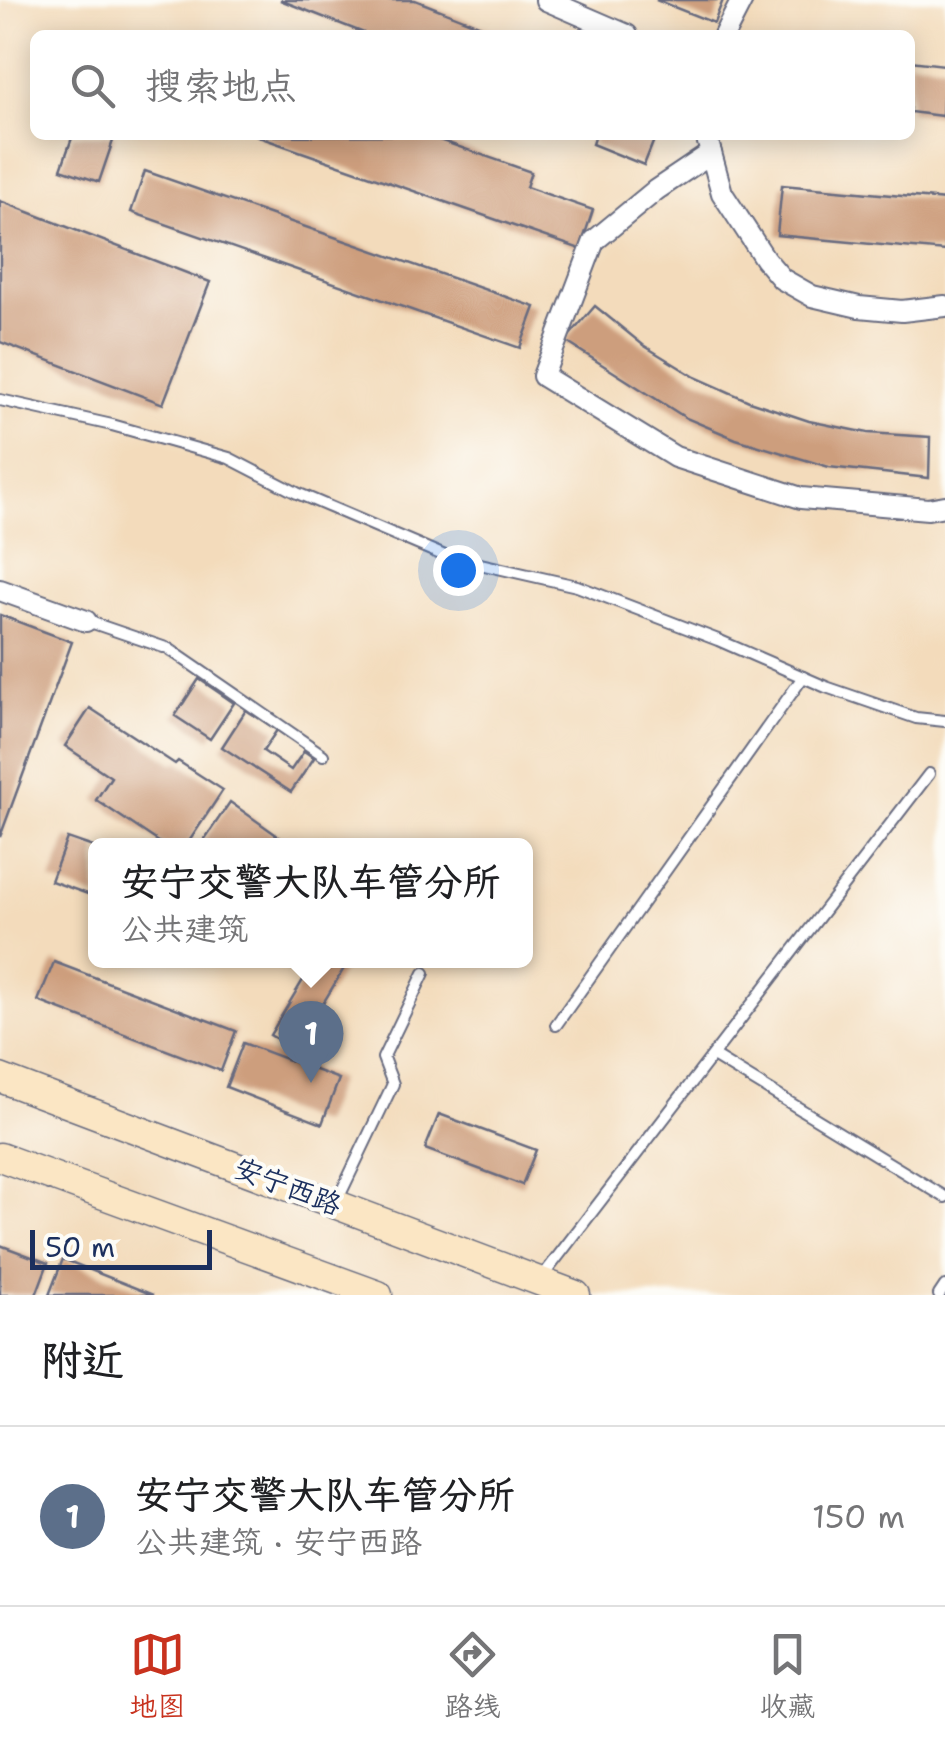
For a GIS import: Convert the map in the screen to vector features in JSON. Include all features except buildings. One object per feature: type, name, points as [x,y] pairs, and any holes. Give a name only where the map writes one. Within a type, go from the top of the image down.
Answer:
[{"type":"main road","name":"安宁西路","points":[[0,1078],[576,1295]]},
{"type":"main road","points":[[0,1157],[378,1295]]},
{"type":"street","points":[[546,0],[615,30]]},
{"type":"street","points":[[727,30],[742,0]]},
{"type":"street","points":[[945,306],[902,311],[859,307],[812,296],[782,278],[722,193],[708,144],[594,241],[543,376],[675,457],[801,498],[928,509],[945,506]]},
{"type":"street","points":[[0,590],[86,621]]},
{"type":"lane","points":[[0,400],[112,425],[229,458],[297,494],[445,556],[578,586],[803,677],[916,718],[945,720]]},
{"type":"lane","points":[[86,621],[169,650],[323,755]]},
{"type":"lane","points":[[556,1024],[803,677]]},
{"type":"lane","points":[[539,1281],[929,774]]},
{"type":"lane","points":[[335,1204],[393,1084],[383,1058],[424,973]]},
{"type":"lane","points":[[713,1056],[945,1197]]},
{"type":"lane","points":[[939,1295],[945,1286]]},
{"type":"place","name":"安宁交警大队车管分所","points":[[311,1083]]}]
